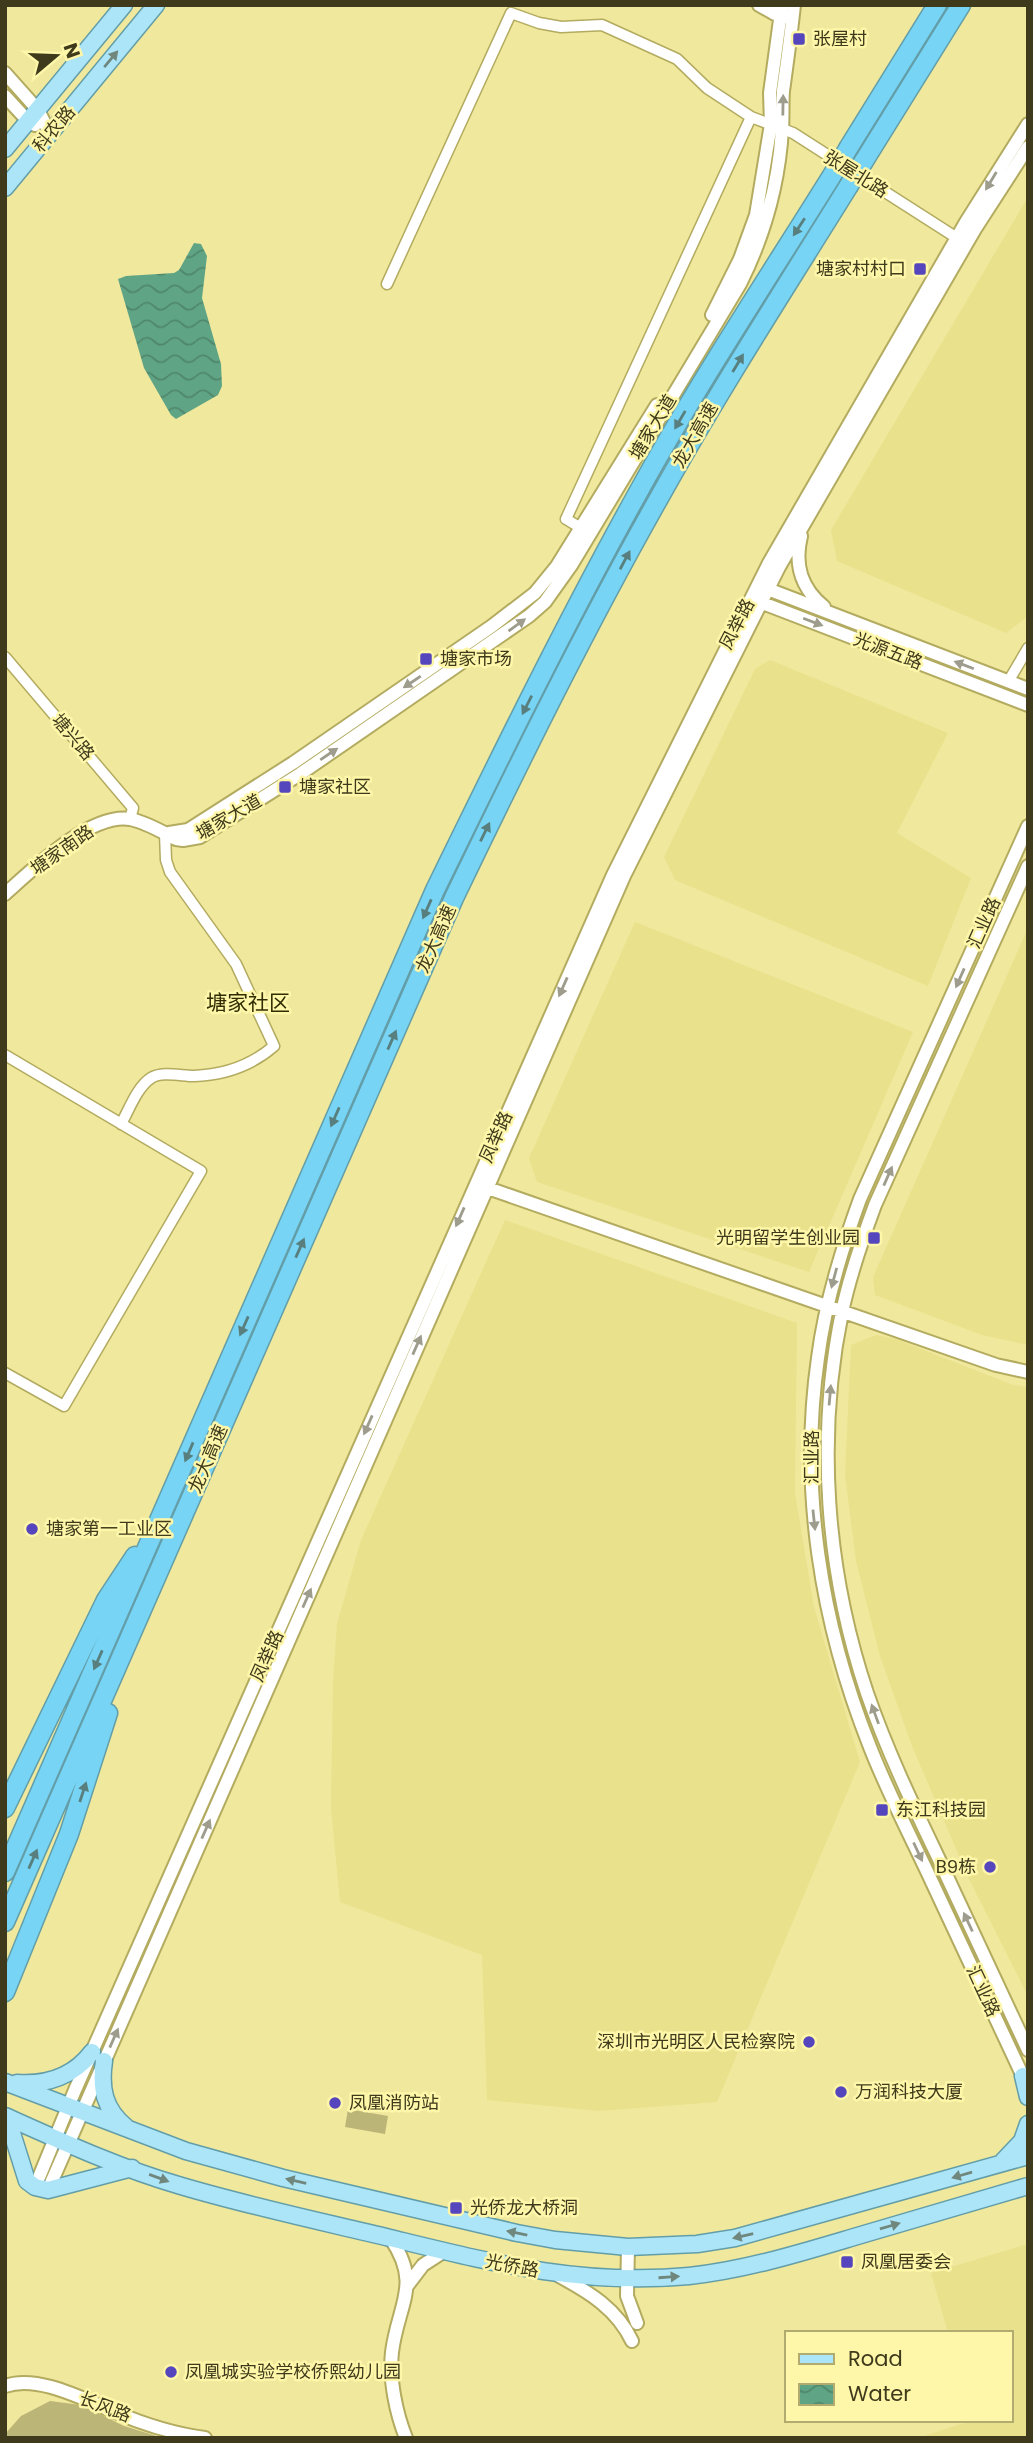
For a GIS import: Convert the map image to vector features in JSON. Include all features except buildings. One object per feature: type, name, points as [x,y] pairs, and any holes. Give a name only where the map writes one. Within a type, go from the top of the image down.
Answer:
[{"type":"highway","name":"龙大高速","points":[[5,1872],[435,890],[572,615],[640,488],[720,352],[937,5]]},
{"type":"highway","name":"龙大高速","points":[[5,1922],[454,898],[589,627],[659,498],[738,362],[961,5]]},
{"type":"highway","points":[[5,1808],[106,1600],[159,1522]]},
{"type":"highway","points":[[5,1992],[69,1834],[116,1689],[157,1577]]},
{"type":"main road","name":"科农路","points":[[5,149],[124,5]]},
{"type":"main road","name":"科农路","points":[[5,188],[156,5]]},
{"type":"main road","points":[[5,2082],[33,2083],[55,2079],[98,2057],[106,2103],[116,2118],[133,2132]]},
{"type":"main road","points":[[1025,2081],[1028,2097]]},
{"type":"main road","name":"光侨路","points":[[5,2082],[186,2151],[283,2178],[517,2233],[566,2242],[628,2247],[697,2244],[735,2238],[1028,2156]]},
{"type":"main road","points":[[6,2117],[27,2181],[41,2188],[132,2168]]},
{"type":"main road","name":"光侨路","points":[[6,2117],[175,2184],[263,2209],[513,2268],[627,2280],[690,2276],[773,2261],[1028,2186]]},
{"type":"main road","points":[[997,2165],[1016,2149],[1028,2124]]},
{"type":"main road","points":[[1005,2192],[1028,2194]]},
{"type":"street","points":[[759,5],[787,11]]},
{"type":"street","name":"塘家大道","points":[[165,833],[183,841],[200,837],[300,774],[500,637],[545,602],[572,564],[746,272],[761,237],[768,213],[777,127],[770,93],[787,11]]},
{"type":"street","name":"张屋北路","points":[[387,284],[511,12],[539,23],[561,27],[602,25],[677,59],[707,88],[751,117],[793,134],[957,238]]},
{"type":"street","points":[[5,73],[33,116],[50,134]]},
{"type":"street","points":[[5,96],[33,116]]},
{"type":"street","points":[[581,528],[566,519],[751,117]]},
{"type":"street","name":"塘家大道","points":[[165,833],[188,830],[293,763],[511,612],[547,580],[715,311],[756,215],[777,127]]},
{"type":"street","name":"凤举路","points":[[41,2188],[481,1186],[613,875],[760,592],[957,238],[1026,134]]},
{"type":"street","name":"凤举路","points":[[760,592],[807,519],[975,229],[1026,134]]},
{"type":"street","points":[[807,519],[797,555],[800,576],[809,593],[835,615]]},
{"type":"street","name":"光源五路","points":[[760,592],[835,615],[1028,689]]},
{"type":"street","name":"光源五路","points":[[760,592],[1028,705]]},
{"type":"street","points":[[1008,682],[1028,648]]},
{"type":"street","name":"塘兴路","points":[[5,657],[132,808],[130,820]]},
{"type":"street","name":"塘家南路","points":[[5,894],[33,869],[85,831],[117,819],[130,820]]},
{"type":"street","points":[[121,1124],[148,1079],[158,1074],[197,1076],[242,1068],[260,1059],[274,1046],[236,964],[170,872],[166,860],[165,833],[130,820]]},
{"type":"street","name":"汇业路","points":[[1025,2081],[870,1747],[851,1696],[837,1646],[819,1560],[811,1471],[818,1357],[834,1276],[860,1199],[1028,826]]},
{"type":"street","name":"汇业路","points":[[1028,866],[875,1205],[853,1269],[842,1311],[830,1396],[827,1471],[835,1558],[852,1642],[885,1741],[1028,2050]]},
{"type":"street","points":[[5,1055],[201,1171],[64,1406],[5,1373]]},
{"type":"street","points":[[481,1186],[996,1365],[1028,1372]]},
{"type":"street","points":[[391,2239],[407,2269],[407,2286],[392,2356],[400,2424],[406,2438]]},
{"type":"street","points":[[628,2247],[627,2296],[637,2323]]},
{"type":"street","points":[[407,2286],[423,2264],[443,2252]]},
{"type":"street","points":[[555,2274],[609,2307],[628,2331],[632,2342]]},
{"type":"street","name":"长风路","points":[[5,2386],[14,2383],[62,2390],[116,2413],[205,2438]]},
{"type":"shaded area","points":[[1028,197],[1028,616],[1006,633],[837,561],[831,530]]},
{"type":"shaded area","points":[[770,660],[948,733],[897,833],[971,878],[928,986],[675,880],[664,857],[755,669]]},
{"type":"shaded area","points":[[635,922],[913,1032],[809,1272],[537,1182],[529,1158]]},
{"type":"shaded area","points":[[1028,928],[1028,1345],[982,1335],[875,1295],[873,1277]]},
{"type":"shaded area","name":"东江科技园","points":[[505,1220],[797,1323],[795,1493],[814,1607],[860,1762],[717,2102],[599,2111],[487,2100],[482,1955],[340,1902],[331,1808],[333,1682],[337,1624],[361,1540]]},
{"type":"shaded area","points":[[876,1335],[896,1339],[1013,1385],[1028,1387],[1028,1996],[968,1877],[912,1746],[880,1656],[856,1561],[845,1475],[851,1345]]},
{"type":"shaded area","points":[[348,2109],[388,2116],[385,2134],[345,2127]]},
{"type":"shaded area","points":[[1028,2244],[1028,2438],[918,2438],[967,2422],[1012,2422],[1012,2331],[947,2331],[931,2273]]},
{"type":"shaded area","points":[[50,2401],[81,2405],[124,2426],[163,2438],[5,2438],[5,2434],[21,2416]]},
{"type":"water","points":[[194,243],[201,244],[207,256],[202,298],[221,364],[222,386],[218,395],[176,419],[171,415],[144,368],[118,279],[126,276],[174,273],[179,270]]},
{"type":"place","name":"张屋村","points":[[799,39]]},
{"type":"place","name":"塘家村村口","points":[[920,269]]},
{"type":"place","name":"塘家市场","points":[[426,659]]},
{"type":"place","name":"塘家社区","points":[[285,787]]},
{"type":"place","name":"光明留学生创业园","points":[[874,1238]]},
{"type":"place","name":"塘家第一工业区","points":[[32,1529]]},
{"type":"place","name":"东江科技园","points":[[882,1810]]},
{"type":"place","name":"B9栋","points":[[990,1867]]},
{"type":"place","name":"深圳市光明区人民检察院","points":[[809,2042]]},
{"type":"place","name":"万润科技大厦","points":[[841,2092]]},
{"type":"place","name":"凤凰消防站","points":[[335,2103]]},
{"type":"place","name":"光侨龙大桥洞","points":[[456,2208]]},
{"type":"place","name":"凤凰居委会","points":[[847,2262]]},
{"type":"place","name":"凤凰城实验学校侨熙幼儿园","points":[[171,2372]]},
{"type":"district","name":"塘家社区","points":[[248,1003]]}]
